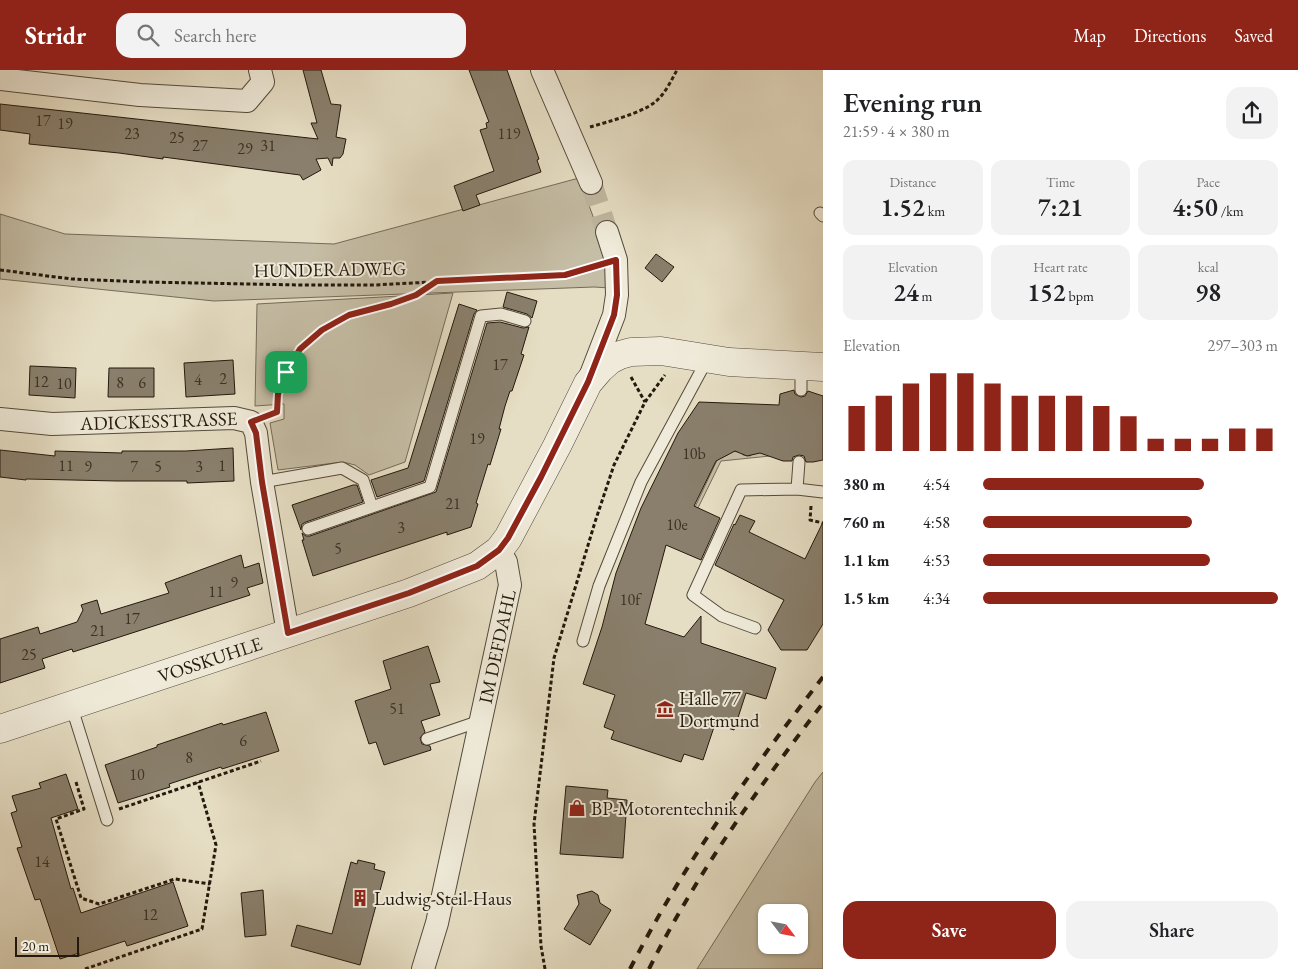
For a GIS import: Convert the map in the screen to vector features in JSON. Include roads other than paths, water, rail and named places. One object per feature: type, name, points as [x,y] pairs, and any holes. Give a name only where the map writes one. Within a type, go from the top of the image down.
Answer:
[{"type":"street","points":[[0,79],[140,95],[246,101],[262,82],[260,70]]},
{"type":"street","points":[[542,70],[568,134],[581,158],[591,183]]},
{"type":"street","points":[[499,550],[508,538],[541,477],[588,382],[614,315],[617,295],[616,260],[607,232]]},
{"type":"street","points":[[588,382],[600,369],[620,355],[631,352],[661,351],[808,374]]},
{"type":"street","name":"ADICKESSTRASSE","points":[[0,418],[52,424],[234,418],[251,422],[256,433],[262,482],[288,633]]},
{"type":"street","name":"VOSSKUHLE","points":[[0,729],[426,587],[477,566],[499,550]]},
{"type":"street","name":"IM DEFDAHL","points":[[423,969],[437,923],[510,585],[506,562],[499,550]]},
{"type":"lane","points":[[308,528],[430,487],[480,316],[501,314],[525,321]]},
{"type":"lane","points":[[583,641],[599,586],[641,482],[708,358]]},
{"type":"lane","points":[[797,490],[799,462]]},
{"type":"lane","points":[[262,482],[342,468],[363,480],[372,507]]},
{"type":"lane","points":[[755,628],[722,616],[693,595],[742,490],[818,491]]},
{"type":"lane","points":[[71,705],[107,820]]},
{"type":"lane","points":[[427,739],[480,721]]},
{"type":"tunnel","points":[[591,183],[607,232]]},
{"type":"railway","points":[[630,969],[695,855],[744,783],[823,677]]},
{"type":"railway","points":[[649,969],[667,934],[708,865],[752,799],[823,703]]},
{"type":"place","name":"Halle 77 Dortmund","points":[[665,709]]},
{"type":"place","name":"BP-Motorentechnik","points":[[577,808]]},
{"type":"place","name":"Ludwig-Steil-Haus","points":[[360,898]]}]
